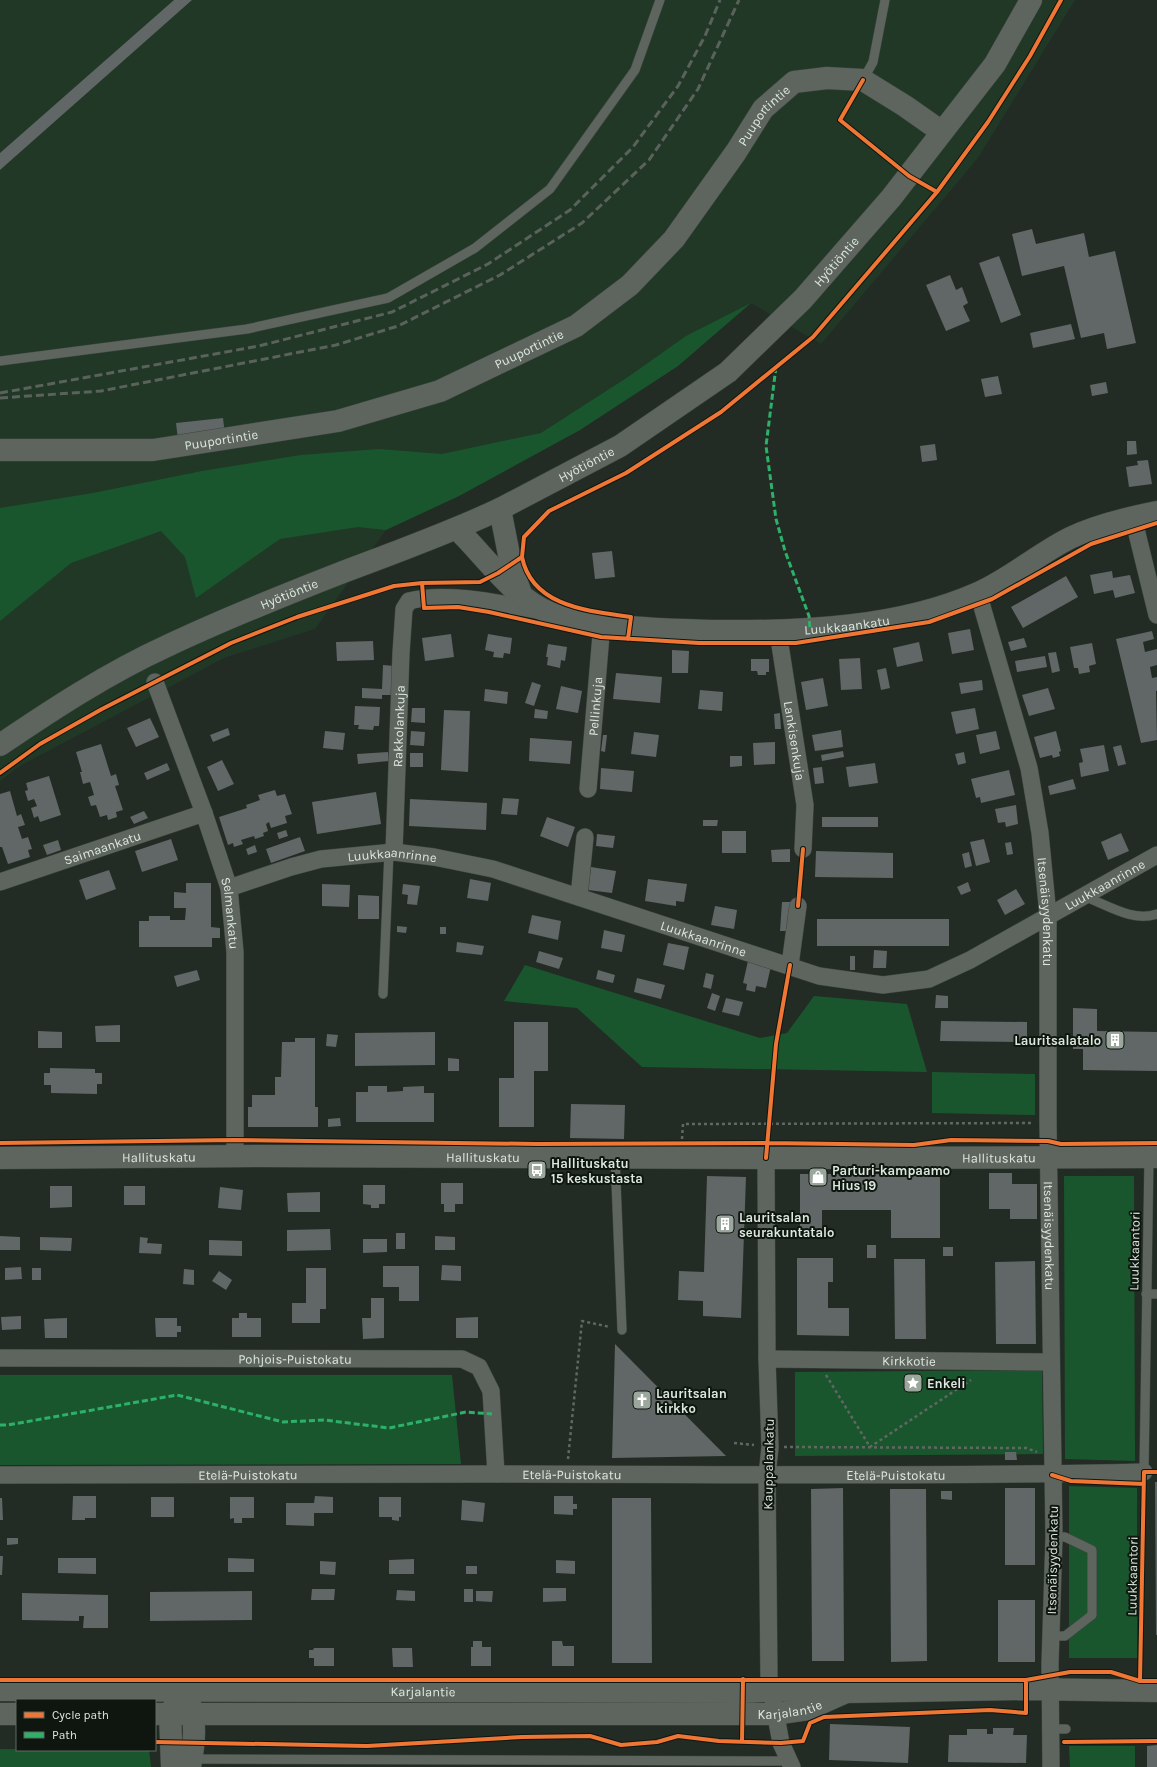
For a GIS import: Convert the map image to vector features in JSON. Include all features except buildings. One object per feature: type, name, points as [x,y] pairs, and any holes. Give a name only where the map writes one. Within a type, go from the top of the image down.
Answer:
[{"type":"street","name":"Hyötiöntie","points":[[0,745],[40,718],[106,678],[165,647],[228,619],[457,529],[500,509],[620,446],[728,372],[803,299],[891,198],[994,64],[1031,0]]},
{"type":"street","name":"Puuportintie","points":[[0,450],[153,450],[338,421],[440,391],[576,326],[630,285],[674,239],[736,152],[763,109],[794,82],[827,78],[863,80],[905,106],[942,132]]},
{"type":"street","points":[[500,509],[511,565],[521,594]]},
{"type":"street","name":"Luukkaankatu","points":[[457,529],[478,549],[498,574],[521,594],[551,613],[602,623],[654,629],[778,632],[863,623],[928,611],[979,592],[1069,539],[1098,526],[1157,512]]},
{"type":"street","points":[[1133,517],[1157,615]]},
{"type":"street","name":"Itsenäisyydenkatu","points":[[979,592],[1029,768],[1040,833],[1048,916],[1048,1123],[1054,1537],[1050,1690],[1058,1729],[1051,1767]]},
{"type":"street","name":"Rakkolankuja","points":[[392,852],[401,653],[404,609],[409,601],[423,597],[446,598],[499,604],[551,613]]},
{"type":"street","name":"Pellinkuja","points":[[588,789],[602,623]]},
{"type":"street","name":"Lankisenkuja","points":[[778,632],[805,805],[803,849]]},
{"type":"street","name":"Selmankatu","points":[[155,682],[204,813],[229,888],[235,952],[235,1156]]},
{"type":"street","name":"Saimaankatu","points":[[0,882],[204,813]]},
{"type":"street","points":[[579,897],[585,837]]},
{"type":"street","name":"Luukkaanrinne","points":[[229,888],[291,867],[321,859],[392,852],[434,857],[493,869],[820,976],[883,985],[929,979],[970,960],[1157,855]]},
{"type":"street","points":[[790,965],[798,906]]},
{"type":"street","name":"Hallituskatu","points":[[0,1158],[235,1156],[766,1158],[1153,1157]]},
{"type":"street","name":"Kauppalankatu","points":[[766,1158],[767,1359],[770,1447],[767,1476],[770,1691],[781,1743],[791,1764]]},
{"type":"street","name":"Pohjois-Puistokatu","points":[[0,1358],[462,1359],[480,1367],[491,1391],[496,1474]]},
{"type":"street","name":"Kirkkotie","points":[[767,1359],[1052,1362]]},
{"type":"street","name":"Etelä-Puistokatu","points":[[0,1475],[496,1474],[767,1476],[1144,1472]]},
{"type":"street","name":"Karjalantie","points":[[0,1690],[770,1691],[805,1689],[845,1692],[1050,1690],[1157,1691]]},
{"type":"street","points":[[184,1690],[194,1715],[184,1764],[163,1714],[184,1690]]},
{"type":"street","name":"Karjalantie","points":[[163,1714],[774,1714],[808,1709],[845,1692]]},
{"type":"street","points":[[0,1714],[16,1714]]},
{"type":"lane","points":[[0,361],[247,329],[388,298],[475,248],[550,188],[634,70],[660,0]]},
{"type":"lane","points":[[863,80],[873,62],[885,0]]},
{"type":"lane","points":[[382,994],[392,852]]},
{"type":"lane","points":[[1083,896],[1128,914],[1148,917],[1157,914]]},
{"type":"lane","points":[[615,1157],[622,1330]]},
{"type":"lane","name":"Luukkaantori","points":[[1144,1472],[1146,1294],[1153,1157]]},
{"type":"lane","points":[[1146,1294],[1157,1294]]},
{"type":"lane","points":[[1052,1636],[1065,1636],[1092,1615],[1092,1550],[1065,1537],[1054,1537]]},
{"type":"lane","points":[[184,1764],[791,1764]]},
{"type":"path","points":[[769,1130],[770,1115]]},
{"type":"path","points":[[681,1144],[683,1124],[1048,1123]]},
{"type":"path","points":[[567,1475],[582,1321],[622,1330]]},
{"type":"path","points":[[823,1371],[870,1447]]},
{"type":"path","points":[[870,1447],[971,1380]]},
{"type":"path","points":[[734,1443],[770,1447],[1026,1448],[1040,1453]]},
{"type":"shaded area","points":[[0,0],[1075,0],[978,158],[821,344],[751,303],[678,366],[580,430],[459,496],[386,530],[315,629],[224,658],[18,767],[0,781]]},
{"type":"green space","points":[[751,303],[678,366],[580,430],[459,496],[386,530],[358,527],[280,539],[196,598],[185,557],[161,531],[71,563],[0,621],[0,508],[93,493],[202,471],[301,455],[379,449],[442,454],[541,433],[628,377],[686,336]]},
{"type":"green space","points":[[525,965],[760,1038],[787,1033],[814,996],[907,1004],[927,1072],[642,1067],[577,1008],[504,1001]]},
{"type":"green space","points":[[932,1072],[1035,1074],[1035,1115],[932,1113]]},
{"type":"green space","points":[[1064,1176],[1134,1176],[1135,1461],[1065,1459]]},
{"type":"green space","points":[[1042,1370],[1043,1454],[795,1456],[795,1372]]},
{"type":"green space","points":[[0,1375],[452,1375],[461,1464],[0,1465]]},
{"type":"green space","points":[[1069,1486],[1137,1488],[1137,1658],[1069,1658]]},
{"type":"green space","points":[[1069,1746],[1135,1746],[1135,1767],[1070,1767]]},
{"type":"green space","points":[[0,1749],[16,1749],[16,1751],[149,1751],[151,1767],[0,1767]]},
{"type":"railway","points":[[0,393],[259,346],[392,312],[488,264],[570,210],[633,147],[678,86],[705,36],[720,0]]},
{"type":"railway","points":[[0,398],[101,391],[336,345],[398,326],[500,275],[582,223],[649,160],[698,89],[739,0]]},
{"type":"marked path","points":[[776,367],[766,446],[776,519],[785,551],[809,616],[810,629]]},
{"type":"marked path","points":[[0,1425],[8,1425],[177,1395],[283,1422],[324,1420],[389,1428],[466,1412],[492,1414]]},
{"type":"cycle path","points":[[0,773],[40,744],[102,709],[231,643],[297,617],[394,586],[422,583],[480,582],[498,573],[522,557],[524,537],[549,511],[626,473],[721,412],[813,337],[937,192],[988,122],[1030,56],[1061,0]]},
{"type":"cycle path","points":[[863,80],[840,120],[909,176],[937,192]]},
{"type":"cycle path","points":[[422,583],[424,608],[458,607],[489,612],[601,637],[699,643],[796,643],[929,622],[992,599],[1091,544],[1157,523]]},
{"type":"cycle path","points":[[522,557],[528,574],[537,587],[564,604],[581,609],[631,617],[628,639]]},
{"type":"cycle path","points":[[798,906],[803,849]]},
{"type":"cycle path","points":[[766,1158],[776,1044],[790,965]]},
{"type":"cycle path","points":[[0,1143],[235,1140],[537,1144],[768,1143],[914,1145],[951,1140],[1048,1141],[1061,1144],[1157,1143]]},
{"type":"cycle path","points":[[1140,1681],[1144,1472],[1157,1472]]},
{"type":"cycle path","points":[[1052,1475],[1071,1481],[1144,1484]]},
{"type":"cycle path","points":[[0,1680],[1026,1680],[1070,1672],[1111,1672],[1140,1681],[1157,1681]]},
{"type":"cycle path","points":[[742,1742],[743,1679]]},
{"type":"cycle path","points":[[156,1742],[367,1746],[522,1737],[590,1736],[621,1745],[657,1742],[678,1736],[719,1741],[781,1743],[803,1741],[810,1723],[824,1717],[990,1710],[1026,1713],[1026,1680]]},
{"type":"cycle path","points":[[1064,1742],[1157,1741]]},
{"type":"place","name":"Lauritsalatalo","points":[[1115,1040]]},
{"type":"place","name":"Hallituskatu 15 keskustasta","points":[[537,1170]]},
{"type":"place","name":"Parturi-kampaamo Hius 19","points":[[818,1177]]},
{"type":"place","name":"Lauritsalan seurakuntatalo","points":[[725,1224]]},
{"type":"place","name":"Enkeli","points":[[913,1383]]},
{"type":"place","name":"Lauritsalan kirkko","points":[[642,1400]]}]
